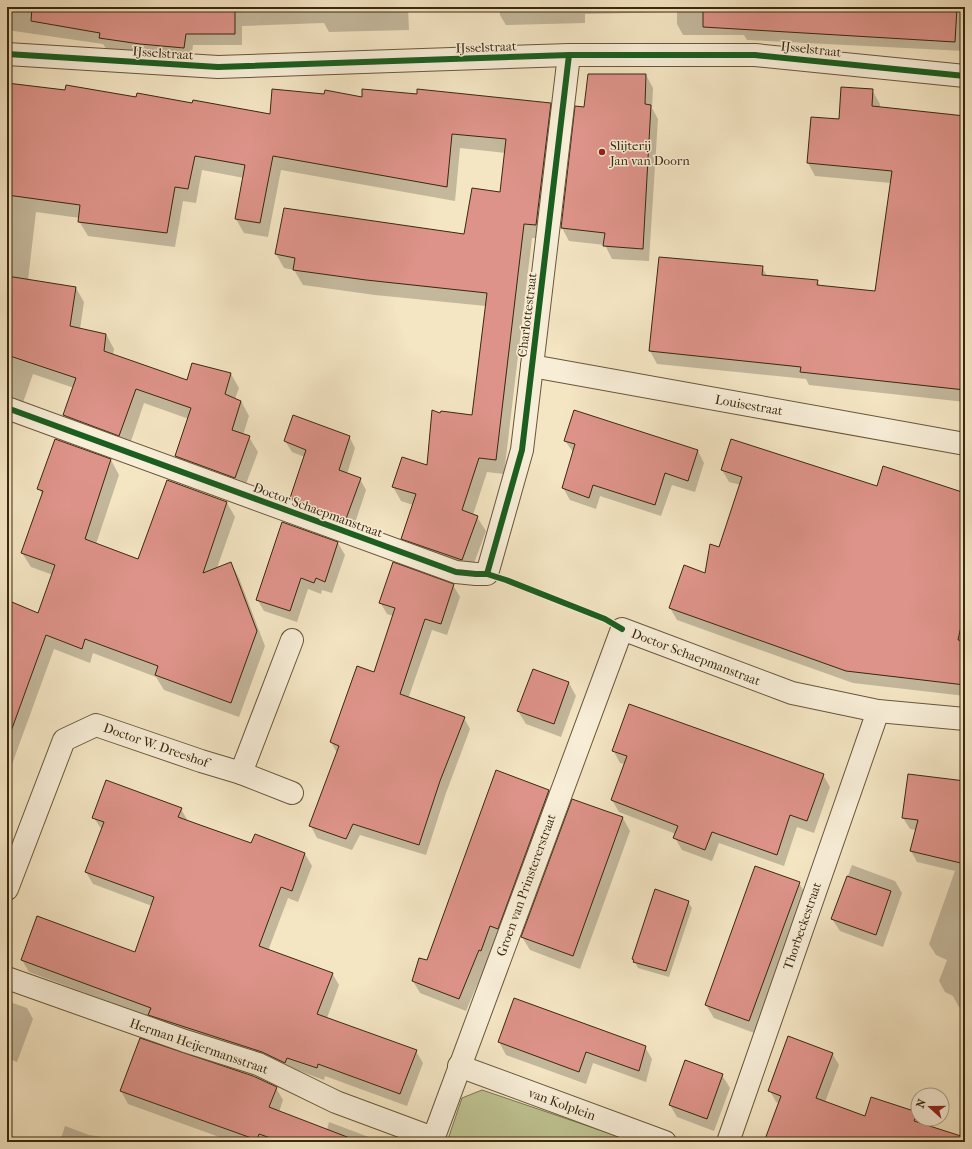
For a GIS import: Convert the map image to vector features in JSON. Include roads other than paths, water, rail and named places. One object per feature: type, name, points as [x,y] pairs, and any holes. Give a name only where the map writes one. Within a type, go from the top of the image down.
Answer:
[{"type":"street","name":"IJsselstraat","points":[[7,54],[218,67],[569,55],[756,55],[965,76]]},
{"type":"street","name":"Charlottestraat","points":[[486,574],[522,450],[569,55]]},
{"type":"street","name":"Louisestraat","points":[[532,366],[965,444]]},
{"type":"street","name":"Doctor Schaepmanstraat","points":[[7,408],[456,572],[486,574]]},
{"type":"street","name":"Doctor Schaepmanstraat","points":[[622,629],[792,693],[878,711],[965,719]]},
{"type":"street","name":"Groen van Prinstererstraat","points":[[433,1140],[459,1066],[622,629]]},
{"type":"street","points":[[241,773],[292,640]]},
{"type":"street","name":"Thorbeckestraat","points":[[728,1142],[878,711]]},
{"type":"street","name":"Doctor W. Dreeshof","points":[[7,889],[64,740],[96,725],[201,762],[241,773],[292,792]]},
{"type":"street","name":"Herman Heijermansstraat","points":[[7,978],[185,1041],[258,1064],[336,1102],[433,1140]]},
{"type":"street","name":"van Kolplein","points":[[459,1066],[665,1142]]},
{"type":"place","name":"Slijterij Jan van Doorn","points":[[602,152]]}]
